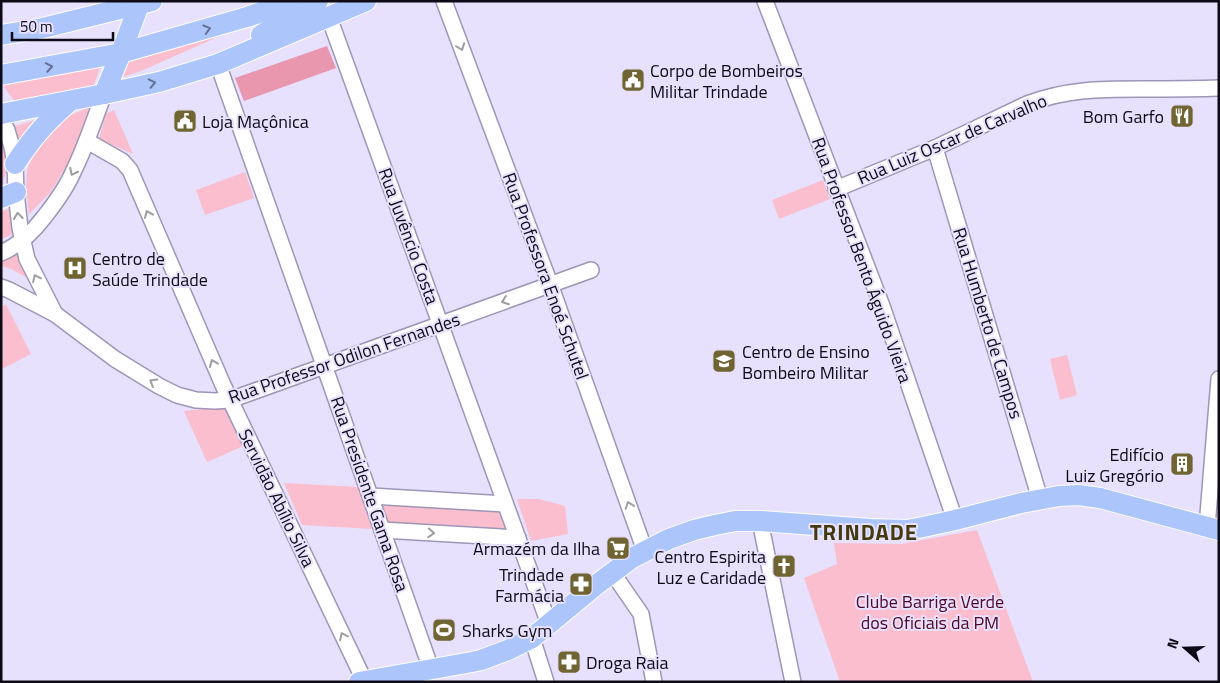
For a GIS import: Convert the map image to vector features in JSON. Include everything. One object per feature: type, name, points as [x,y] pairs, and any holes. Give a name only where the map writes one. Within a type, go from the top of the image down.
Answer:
[{"type":"main road","points":[[1,75],[121,54],[247,17],[293,1]]},
{"type":"main road","points":[[1,114],[159,82],[218,64],[277,25],[324,9],[366,1]]},
{"type":"main road","points":[[104,94],[145,3]]},
{"type":"main road","points":[[1,35],[43,28],[145,3]]},
{"type":"main road","points":[[15,164],[34,136],[69,101]]},
{"type":"main road","points":[[362,681],[481,660],[508,650],[532,638],[612,572],[632,558],[670,539],[694,530],[735,521],[760,520],[891,530],[923,528],[1021,502],[1059,496],[1078,496],[1100,498],[1213,528]]},
{"type":"street","name":"Rua Professora Enoé Schutel","points":[[444,1],[550,284],[645,551]]},
{"type":"street","name":"Rua Professor Bento Águido Vieira","points":[[765,1],[891,332],[955,520]]},
{"type":"street","name":"Rua Juvêncio Costa","points":[[324,9],[549,624]]},
{"type":"street","name":"Rua Presidente Gama Rosa","points":[[218,64],[431,669]]},
{"type":"street","name":"Rua Luiz Oscar de Carvalho","points":[[836,189],[935,148],[1027,104],[1058,94],[1080,90],[1219,88]]},
{"type":"street","points":[[1,253],[22,241],[34,230],[59,198],[74,171],[87,141],[104,94]]},
{"type":"street","name":"Rua Professor Odilon Fernandes","points":[[1,118],[7,130],[15,164],[9,195],[27,259],[55,314]]},
{"type":"street","name":"Servidão Abílio Silva","points":[[87,141],[122,162],[130,170],[222,385],[362,681]]},
{"type":"street","name":"Rua Humberto de Campos","points":[[935,148],[1040,499]]},
{"type":"street","name":"Rua Professor Odilon Fernandes","points":[[1,287],[55,314],[115,359],[177,395],[196,400],[230,400],[591,270]]},
{"type":"street","points":[[1213,528],[1219,379]]},
{"type":"street","points":[[371,496],[505,504]]},
{"type":"street","points":[[760,520],[793,682]]},
{"type":"street","points":[[382,530],[518,538]]},
{"type":"street","points":[[612,572],[641,614],[654,682]]},
{"type":"street","points":[[532,638],[546,682]]},
{"type":"green space","points":[[263,17],[141,71],[114,80],[122,56]]},
{"type":"green space","points":[[101,65],[92,90],[16,103],[1,83]]},
{"type":"green space","points":[[91,106],[70,160],[50,193],[29,214],[26,188],[27,170],[33,156],[48,131],[69,116]]},
{"type":"green space","points":[[114,110],[133,154],[99,139],[106,114]]},
{"type":"green space","points":[[42,118],[20,143],[15,126]]},
{"type":"green space","points":[[1,138],[6,151],[7,163],[1,188]]},
{"type":"green space","points":[[245,172],[254,198],[205,215],[196,190]]},
{"type":"green space","points":[[823,180],[830,199],[779,219],[772,200]]},
{"type":"green space","points":[[10,208],[14,234],[1,239],[1,212]]},
{"type":"green space","points":[[17,253],[29,279],[1,266],[1,261]]},
{"type":"green space","points":[[6,304],[31,354],[2,369],[1,307]]},
{"type":"green space","points":[[1067,355],[1077,395],[1060,400],[1050,359]]},
{"type":"green space","points":[[231,406],[246,445],[207,462],[184,411]]},
{"type":"green space","points":[[284,483],[358,487],[373,529],[302,525]]},
{"type":"green space","points":[[517,499],[539,499],[565,506],[568,534],[531,541]]},
{"type":"green space","points":[[379,501],[501,509],[510,535],[388,526]]},
{"type":"green space","name":"Clube Barriga Verde dos Oficiais da PM","points":[[977,530],[1033,682],[840,682],[804,578],[837,564],[834,543],[901,544]]},
{"type":"shaded area","points":[[327,46],[336,68],[244,101],[235,78]]},
{"type":"place","name":"Corpo de Bombeiros Militar Trindade","points":[[633,80]]},
{"type":"place","name":"Bom Garfo","points":[[1182,116]]},
{"type":"place","name":"Loja Maçônica","points":[[185,121]]},
{"type":"place","name":"Centro de Saúde Trindade","points":[[75,268]]},
{"type":"place","name":"Centro de Ensino Bombeiro Militar","points":[[724,361]]},
{"type":"place","name":"Edifício Luiz Gregório","points":[[1182,464]]},
{"type":"place","name":"Armazém da Ilha","points":[[618,548]]},
{"type":"place","name":"Centro Espirita Luz e Caridade","points":[[784,566]]},
{"type":"place","name":"Trindade Farmácia","points":[[581,584]]},
{"type":"place","name":"Sharks Gym","points":[[444,630]]},
{"type":"place","name":"Droga Raia","points":[[569,662]]},
{"type":"district","name":"TRINDADE","points":[[864,532]]}]
